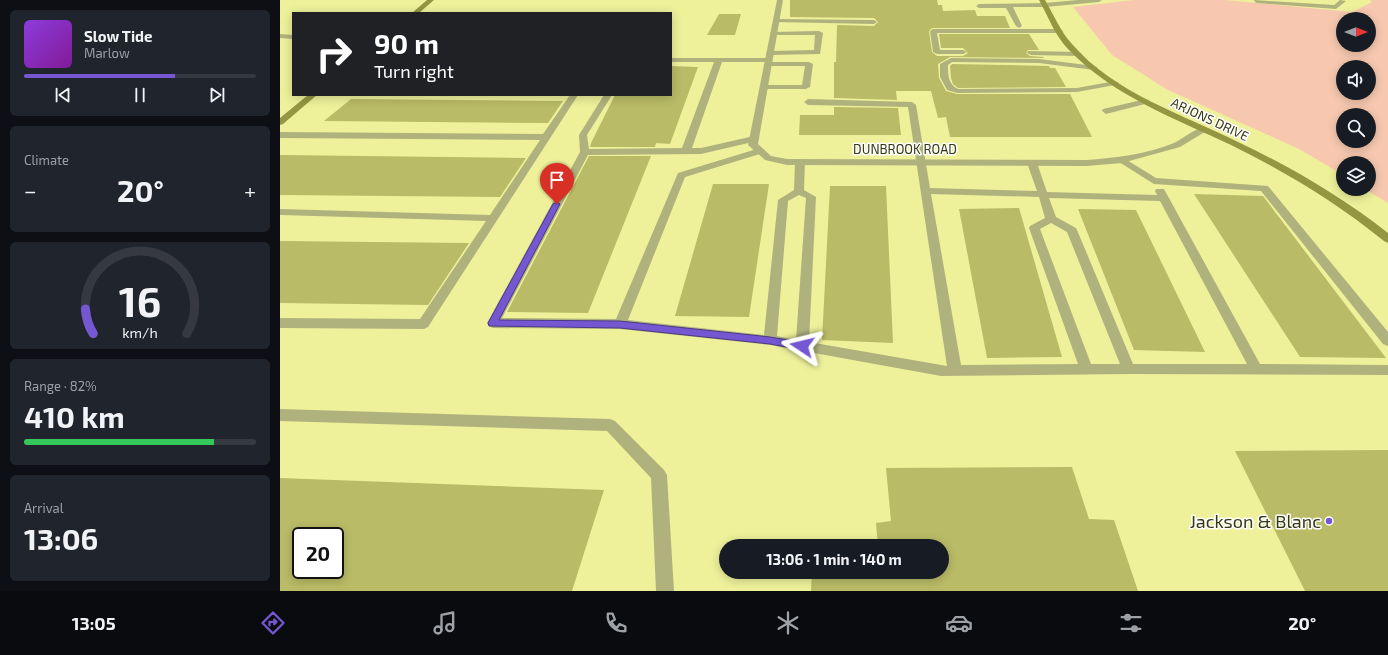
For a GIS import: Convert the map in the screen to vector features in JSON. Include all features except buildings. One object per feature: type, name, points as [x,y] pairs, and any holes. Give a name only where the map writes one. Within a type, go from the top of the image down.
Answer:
[{"type":"street","points":[[416,12],[431,0]]},
{"type":"street","points":[[760,151],[753,145],[780,0]]},
{"type":"street","points":[[979,6],[1009,6],[1099,0]]},
{"type":"street","points":[[1255,1],[1336,7],[1344,1],[1343,0]]},
{"type":"street","name":"ARJONS DRIVE","points":[[1043,3],[1069,45],[1094,68],[1115,83],[1146,101],[1234,143],[1309,182],[1388,239]]},
{"type":"street","points":[[1009,6],[1018,26]]},
{"type":"street","points":[[776,21],[874,22]]},
{"type":"street","points":[[280,30],[292,30]]},
{"type":"street","points":[[1060,31],[933,31],[937,52],[1078,54]]},
{"type":"street","points":[[672,60],[769,59],[817,52],[819,33],[774,33]]},
{"type":"street","points":[[280,36],[292,36]]},
{"type":"street","points":[[764,87],[806,87],[809,64],[769,59]]},
{"type":"street","points":[[686,151],[719,60]]},
{"type":"street","points":[[1094,68],[1039,61],[951,60],[944,64],[944,77],[950,88],[974,92],[1077,90],[1115,83]]},
{"type":"street","points":[[281,120],[312,96]]},
{"type":"street","points":[[280,322],[424,324],[573,96]]},
{"type":"street","points":[[607,96],[583,135],[585,152],[493,323],[620,324],[770,340],[941,371],[1086,369],[1388,370]]},
{"type":"street","points":[[1106,111],[1146,101]]},
{"type":"street","points":[[808,102],[912,105],[955,371]]},
{"type":"street","name":"DUNBROOK ROAD","points":[[760,151],[768,158],[787,162],[1086,163],[1122,160],[1177,145],[1204,130]]},
{"type":"street","points":[[280,135],[546,137]]},
{"type":"street","points":[[585,152],[701,151],[754,139]]},
{"type":"street","points":[[701,151],[711,166]]},
{"type":"street","points":[[620,324],[681,175],[760,151]]},
{"type":"street","points":[[1122,160],[1154,181],[1256,369]]},
{"type":"street","points":[[799,191],[800,162]]},
{"type":"street","points":[[1032,163],[1051,219],[1072,230],[1129,369]]},
{"type":"street","points":[[1154,181],[1264,188],[1388,341]]},
{"type":"street","points":[[770,340],[783,200],[799,191]]},
{"type":"street","points":[[799,191],[811,197],[802,346]]},
{"type":"street","points":[[926,191],[1042,193],[1164,198]]},
{"type":"street","points":[[280,212],[493,218]]},
{"type":"street","points":[[1051,219],[1034,228],[1086,369]]},
{"type":"street","points":[[280,415],[610,425],[659,475],[665,591]]},
{"type":"shaded area","points":[[1134,0],[1225,0],[1352,12],[1372,2],[1370,0],[1388,0],[1388,203],[1376,196],[1376,156],[1336,156],[1336,171],[1299,149],[1168,90],[1112,55],[1073,7]]},
{"type":"place","name":"Jackson & Blanc","points":[[1329,521]]},
{"type":"route","points":[[557,204],[493,323],[620,324],[770,340],[802,346]]}]
